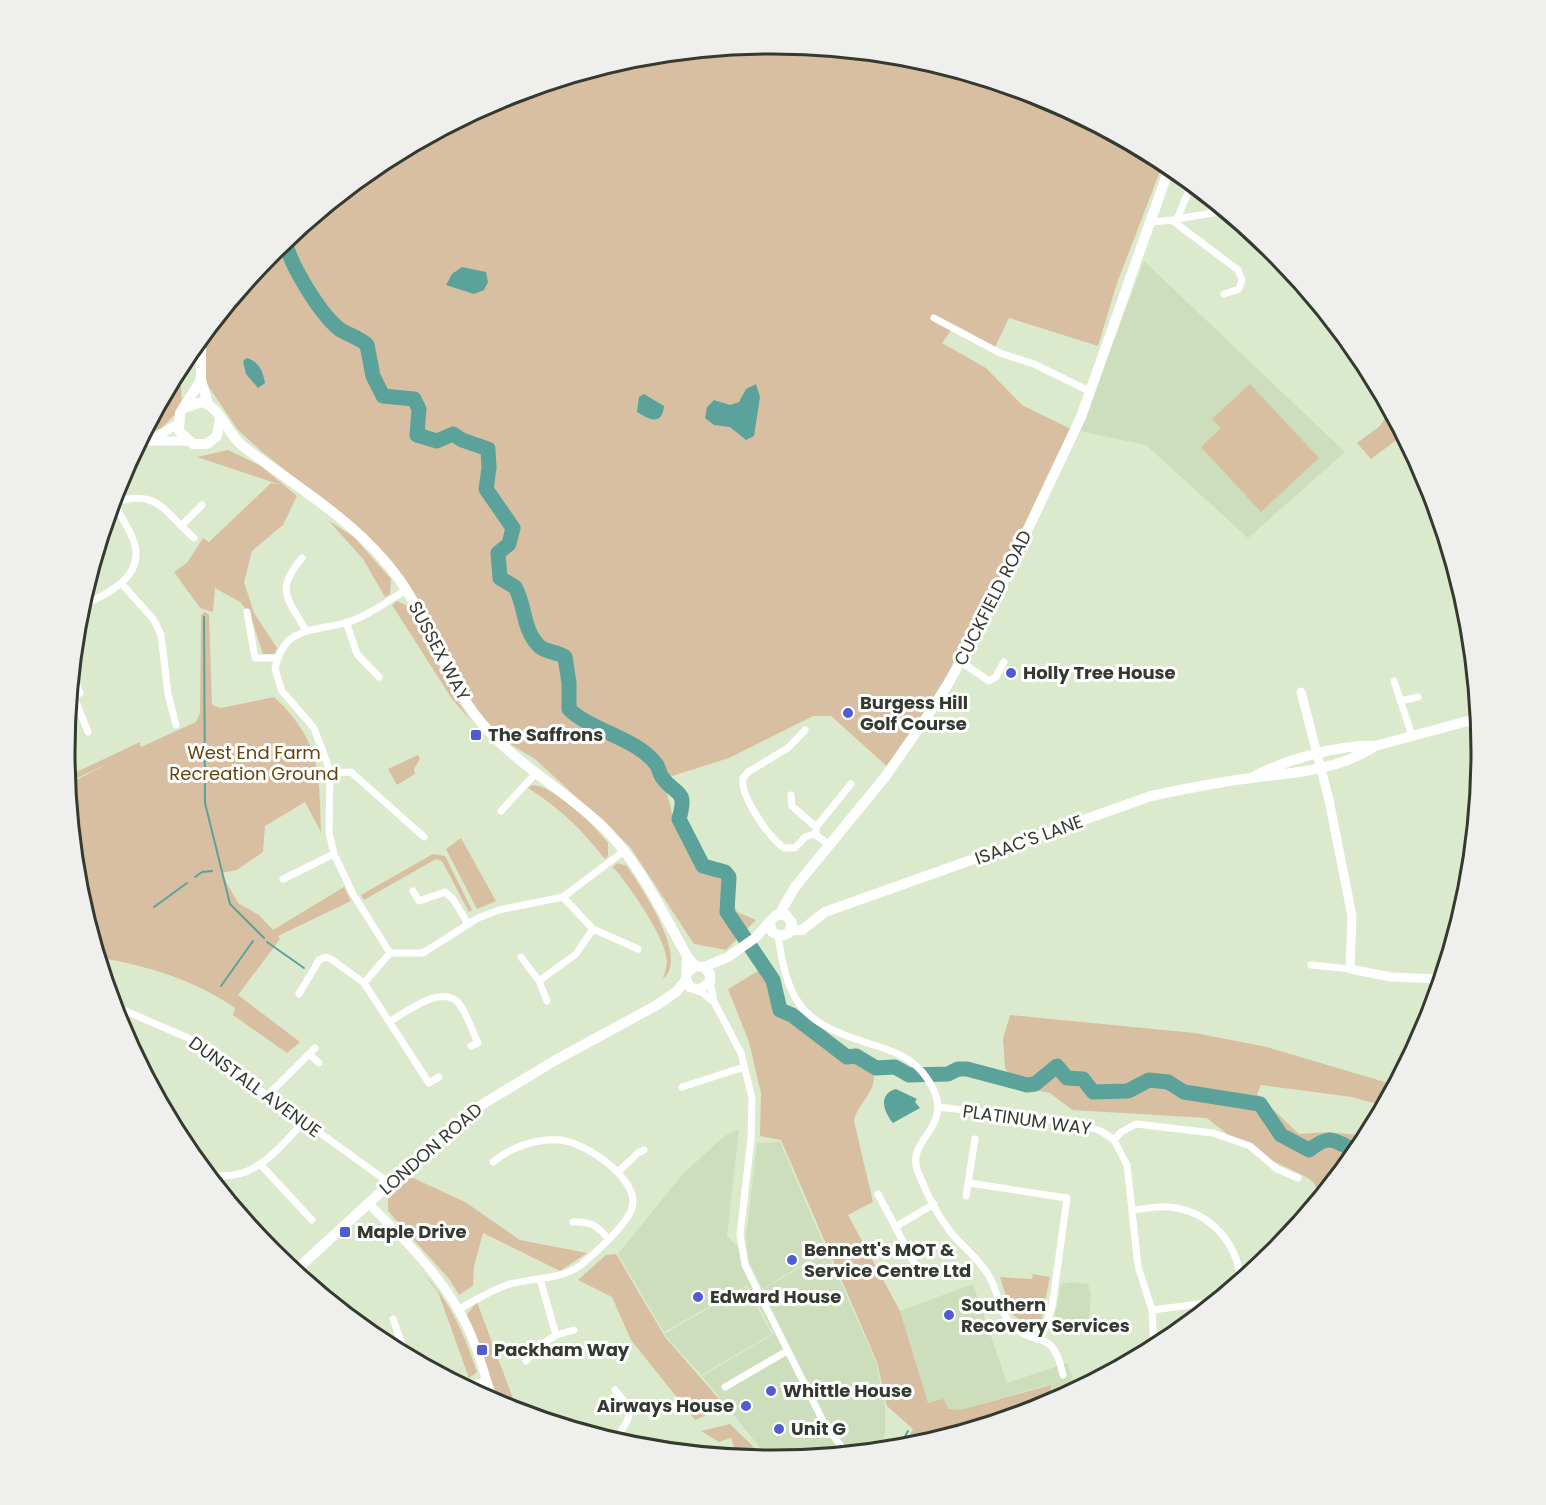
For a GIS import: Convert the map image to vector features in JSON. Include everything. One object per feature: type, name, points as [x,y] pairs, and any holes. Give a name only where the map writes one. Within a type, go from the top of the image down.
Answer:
[{"type":"main road","points":[[1151,222],[1167,176]]},
{"type":"main road","name":"CUCKFIELD ROAD","points":[[782,926],[788,899],[885,777],[924,721],[999,590],[1091,392],[1136,258],[1151,222]]},
{"type":"main road","points":[[201,352],[201,380],[208,404],[220,418],[220,430],[213,441],[200,446],[187,441],[178,424],[184,408],[201,380]]},
{"type":"main road","points":[[184,408],[195,402],[208,404]]},
{"type":"main road","name":"SUSSEX WAY","points":[[220,418],[242,446],[294,482],[353,529],[388,565],[406,590],[454,682],[472,710],[495,737],[585,811],[624,851],[648,885],[687,956],[694,977]]},
{"type":"main road","name":"SUSSEX WAY","points":[[213,441],[242,446]]},
{"type":"main road","name":"ISAAC'S LANE","points":[[1252,778],[1274,766],[1360,745],[1375,746],[1471,720]]},
{"type":"main road","name":"ISAAC'S LANE","points":[[782,926],[802,930],[825,912],[1151,796],[1252,778],[1278,777],[1363,755],[1375,746]]},
{"type":"main road","name":"LONDON ROAD","points":[[300,1266],[458,1121],[493,1096],[676,992],[694,977],[755,938],[782,926]]},
{"type":"main road","name":"LONDON ROAD","points":[[694,977],[710,980],[728,957]]},
{"type":"main road","points":[[694,977],[710,980]]},
{"type":"street","points":[[1175,220],[1188,191]]},
{"type":"street","points":[[1151,222],[1216,213]]},
{"type":"street","points":[[1175,220],[1238,270],[1242,280],[1239,289],[1224,294]]},
{"type":"street","points":[[934,318],[1000,353],[1034,364],[1091,392]]},
{"type":"street","points":[[150,440],[178,424]]},
{"type":"street","points":[[150,440],[187,441]]},
{"type":"street","points":[[123,498],[137,496],[158,502],[194,538]]},
{"type":"street","points":[[181,526],[202,505]]},
{"type":"street","points":[[91,602],[103,596],[130,575],[135,559],[135,544],[118,513]]},
{"type":"street","points":[[302,558],[287,576],[285,587],[305,629]]},
{"type":"street","points":[[121,583],[154,620],[161,635],[168,694],[176,725]]},
{"type":"street","points":[[390,953],[353,894],[334,854],[329,832],[330,772],[314,728],[282,691],[275,669],[277,658],[286,642],[305,629],[346,622],[406,590]]},
{"type":"street","points":[[247,612],[255,658],[277,658]]},
{"type":"street","points":[[346,622],[357,654],[379,677]]},
{"type":"street","points":[[960,661],[989,681],[996,677],[1004,662]]},
{"type":"street","points":[[1394,681],[1413,736]]},
{"type":"street","points":[[1301,692],[1329,800],[1352,916],[1350,969]]},
{"type":"street","points":[[1400,701],[1418,697]]},
{"type":"street","points":[[76,708],[88,732]]},
{"type":"street","points":[[805,730],[788,748],[748,772],[743,778],[742,785],[768,834],[784,848],[795,848],[808,835],[816,831],[851,784]]},
{"type":"street","points":[[330,772],[351,771],[424,837]]},
{"type":"street","points":[[501,811],[536,773]]},
{"type":"street","points":[[791,795],[792,806],[830,845]]},
{"type":"street","points":[[364,983],[390,953],[423,953],[468,924],[499,910],[563,897],[624,851]]},
{"type":"street","points":[[283,879],[334,854]]},
{"type":"street","points":[[413,891],[419,901],[445,892],[453,899],[468,924]]},
{"type":"street","points":[[563,897],[593,930],[638,949]]},
{"type":"street","points":[[782,926],[780,953],[789,989],[801,1008],[829,1030],[901,1054],[918,1068],[929,1082],[938,1107],[936,1121],[917,1150],[916,1169],[952,1234],[990,1278],[1005,1315],[1013,1326],[1041,1338],[1058,1353],[1063,1375]]},
{"type":"street","points":[[539,981],[576,954],[593,930]]},
{"type":"street","points":[[299,994],[319,960],[326,957],[364,983],[429,1083],[439,1077]]},
{"type":"street","points":[[521,957],[539,981],[547,1001]]},
{"type":"street","points":[[1311,965],[1350,969],[1391,977],[1433,979]]},
{"type":"street","points":[[694,977],[714,1002],[741,1053],[753,1113],[740,1235],[742,1251],[753,1286],[825,1425],[841,1446]]},
{"type":"street","points":[[710,980],[714,1002]]},
{"type":"street","points":[[389,1022],[429,999],[445,996],[459,1003],[478,1043],[471,1046]]},
{"type":"street","name":"DUNSTALL AVENUE","points":[[124,1010],[188,1038],[303,1123],[391,1184]]},
{"type":"street","points":[[267,1096],[315,1047]]},
{"type":"street","points":[[309,1054],[319,1063]]},
{"type":"street","points":[[682,1087],[744,1066]]},
{"type":"street","name":"PLATINUM WAY","points":[[938,1107],[1077,1123],[1101,1131],[1114,1140],[1127,1165],[1137,1266],[1152,1310],[1153,1338]]},
{"type":"street","points":[[218,1177],[243,1174],[260,1164],[303,1123]]},
{"type":"street","points":[[1114,1140],[1121,1132],[1136,1124],[1213,1133],[1250,1146],[1277,1169],[1298,1178]]},
{"type":"street","points":[[966,1196],[975,1139]]},
{"type":"street","points":[[458,1310],[507,1285],[573,1270],[608,1238],[632,1209],[628,1187],[618,1172],[585,1148],[559,1140],[527,1144],[502,1155],[493,1162]]},
{"type":"street","points":[[618,1172],[644,1150]]},
{"type":"street","points":[[260,1164],[312,1220]]},
{"type":"street","points":[[969,1183],[1067,1198],[1052,1307],[1041,1338]]},
{"type":"street","points":[[878,1194],[918,1270]]},
{"type":"street","points":[[369,1204],[415,1250],[458,1310],[467,1326],[490,1391]]},
{"type":"street","points":[[895,1227],[934,1204]]},
{"type":"street","points":[[1132,1210],[1168,1207],[1203,1218],[1218,1229],[1230,1244],[1237,1259],[1239,1273]]},
{"type":"street","points":[[573,1222],[587,1221],[596,1225],[608,1238]]},
{"type":"street","points":[[540,1279],[556,1335]]},
{"type":"street","points":[[1152,1310],[1202,1304]]},
{"type":"street","points":[[393,1319],[401,1343]]},
{"type":"street","points":[[526,1361],[538,1347],[556,1335],[574,1330]]},
{"type":"street","points":[[725,1387],[787,1350]]},
{"type":"street","points":[[474,1384],[486,1380]]},
{"type":"street","points":[[615,1390],[629,1405],[630,1415],[619,1434]]},
{"type":"street","points":[[813,1432],[825,1425]]},
{"type":"shaded area","points":[[1144,261],[1345,452],[1248,538],[1146,445],[1080,431]]},
{"type":"shaded area","points":[[739,1129],[727,1236],[742,1251],[760,1291],[827,1252],[876,1362],[885,1406],[885,1433],[882,1442],[819,1450],[763,1451],[702,1376],[774,1334],[747,1285],[664,1332],[618,1254],[682,1175],[723,1137]]},
{"type":"shaded area","points":[[780,1142],[826,1250],[762,1289],[749,1262],[746,1238],[757,1143]]},
{"type":"shaded area","points":[[1073,1282],[1088,1284],[1091,1295],[1089,1320],[1069,1336],[1061,1334],[1055,1316],[1061,1284]]},
{"type":"shaded area","points":[[973,1284],[1007,1383],[1067,1363],[1074,1383],[1044,1396],[1050,1393],[1046,1385],[960,1410],[953,1411],[945,1405],[928,1404],[900,1311]]},
{"type":"shaded area","points":[[746,1287],[772,1334],[701,1375],[664,1334]]},
{"type":"green space","points":[[773,54],[819,55],[909,67],[998,91],[1040,107],[1082,126],[1160,171],[1117,283],[1098,346],[1009,318],[994,349],[953,328],[942,343],[986,368],[1022,405],[1075,431],[999,590],[890,769],[831,716],[813,716],[729,758],[672,776],[654,765],[662,774],[672,813],[707,874],[723,880],[737,912],[756,920],[726,950],[694,944],[630,847],[535,759],[491,732],[460,689],[402,581],[366,534],[238,430],[204,380],[202,350],[219,327],[279,259],[312,227],[348,198],[385,172],[464,126],[548,91],[637,67],[727,55]]},
{"type":"green space","points":[[181,382],[182,407],[161,429],[154,430]]},
{"type":"green space","points":[[1250,384],[1319,458],[1261,512],[1201,447],[1221,428],[1212,419]]},
{"type":"green space","points":[[1385,417],[1397,440],[1371,459],[1357,443],[1380,426]]},
{"type":"green space","points":[[228,450],[261,466],[297,496],[283,525],[252,551],[244,582],[254,613],[277,648],[274,654],[263,654],[250,614],[240,602],[215,588],[213,612],[200,608],[174,572],[187,563],[203,538],[209,542],[271,483],[281,485],[197,457]]},
{"type":"green space","points":[[329,521],[354,537],[391,579],[390,594],[385,597],[363,559]]},
{"type":"green space","points":[[397,601],[410,607],[453,694],[471,721],[452,699],[392,605]]},
{"type":"green space","name":"West End Farm Recreation Ground","points":[[205,612],[209,615],[212,705],[221,708],[274,697],[301,728],[309,743],[318,775],[321,832],[305,802],[265,826],[263,852],[237,870],[221,873],[238,903],[259,915],[273,930],[344,887],[351,901],[278,936],[280,939],[238,995],[300,1042],[287,1053],[233,1015],[235,1008],[202,989],[169,975],[106,959],[88,889],[80,844],[75,781],[107,764],[75,779],[75,773],[140,742],[141,747],[196,722],[200,713],[201,615]]},
{"type":"green space","points":[[418,755],[420,759],[414,769],[415,774],[397,785],[388,769]]},
{"type":"green space","points":[[532,785],[551,792],[584,817],[608,843],[608,856],[605,859],[570,820],[528,788]]},
{"type":"green space","points":[[461,838],[496,901],[477,909],[446,849]]},
{"type":"green space","points":[[433,854],[445,856],[472,910],[469,912],[442,861],[436,859],[364,900],[361,895]]},
{"type":"green space","points":[[617,863],[627,866],[652,906],[667,939],[671,955],[670,969],[663,979],[667,962],[659,935],[613,867]]},
{"type":"green space","points":[[765,967],[778,1010],[804,1024],[878,1073],[874,1075],[872,1088],[854,1121],[873,1202],[848,1215],[900,1311],[928,1403],[943,1399],[949,1409],[960,1410],[1051,1385],[1050,1393],[998,1414],[908,1438],[913,1429],[887,1406],[877,1362],[781,1140],[760,1136],[761,1093],[749,1042],[728,989]]},
{"type":"green space","points":[[1010,1015],[1195,1033],[1267,1047],[1388,1083],[1377,1104],[1352,1097],[1261,1085],[1257,1094],[1299,1134],[1328,1132],[1358,1135],[1317,1190],[1314,1183],[1308,1178],[1242,1146],[1207,1118],[1072,1110],[1050,1093],[1022,1087],[1014,1082],[1005,1068],[1003,1039]]},
{"type":"green space","points":[[411,1177],[465,1202],[520,1240],[587,1253],[560,1271],[483,1233],[474,1266],[473,1286],[459,1295],[449,1279],[388,1211],[388,1199]]},
{"type":"green space","points":[[616,1254],[665,1337],[726,1407],[695,1420],[631,1340],[612,1297],[578,1280],[606,1255]]},
{"type":"green space","points":[[423,1273],[433,1284],[449,1307],[462,1332],[477,1372],[469,1378],[438,1292]]},
{"type":"green space","points":[[1033,1274],[1050,1277],[1041,1321],[1030,1327],[1012,1314],[1000,1277],[1032,1279]]},
{"type":"green space","points":[[477,1302],[514,1401],[496,1394],[467,1314]]},
{"type":"green space","points":[[730,1424],[757,1451],[737,1450],[731,1438],[719,1442],[701,1431]]},
{"type":"water","points":[[462,267],[486,272],[488,282],[484,290],[474,294],[446,285],[452,274]]},
{"type":"water","points":[[247,358],[260,367],[263,375],[265,383],[258,388],[246,374],[243,361]]},
{"type":"water","points":[[756,384],[760,397],[754,436],[746,440],[730,427],[714,425],[705,418],[707,407],[714,400],[730,405],[739,402],[746,389]]},
{"type":"water","points":[[644,394],[664,406],[658,419],[651,419],[637,412],[639,397]]},
{"type":"water","points":[[896,1089],[917,1099],[915,1102],[920,1108],[893,1123],[884,1103],[890,1091]]},
{"type":"waterway","points":[[288,250],[299,274],[330,321],[367,345],[373,376],[383,396],[414,399],[419,409],[417,435],[437,441],[453,434],[462,440],[488,449],[489,468],[486,489],[513,528],[509,544],[498,553],[500,578],[515,587],[527,625],[539,646],[565,657],[569,683],[569,709],[578,717],[626,741],[648,755],[657,765],[662,777],[681,797],[679,819],[703,866],[725,872],[729,877],[727,912],[773,980],[780,1010],[792,1015],[847,1057],[856,1056],[876,1068],[895,1067],[909,1075],[948,1074],[958,1069],[967,1069],[1027,1085],[1035,1084],[1057,1066],[1067,1078],[1083,1079],[1093,1092],[1128,1091],[1149,1080],[1168,1082],[1184,1092],[1260,1104],[1281,1135],[1309,1150],[1326,1140],[1349,1148]]},
{"type":"waterway","points":[[204,617],[205,803],[230,904],[264,938]]},
{"type":"waterway","points":[[195,877],[202,872],[212,871]]},
{"type":"waterway","points":[[154,907],[187,883]]},
{"type":"waterway","points":[[221,986],[253,941]]},
{"type":"waterway","points":[[267,942],[304,968]]},
{"type":"waterway","points":[[904,1439],[908,1431]]},
{"type":"place","name":"Holly Tree House","points":[[1011,673]]},
{"type":"place","name":"Burgess Hill Golf Course","points":[[848,713]]},
{"type":"place","name":"The Saffrons","points":[[476,735]]},
{"type":"place","name":"Maple Drive","points":[[345,1232]]},
{"type":"place","name":"Bennett's MOT & Service Centre Ltd","points":[[792,1260]]},
{"type":"place","name":"Edward House","points":[[698,1297]]},
{"type":"place","name":"Southern Recovery Services","points":[[949,1315]]},
{"type":"place","name":"Packham Way","points":[[482,1350]]},
{"type":"place","name":"Whittle House","points":[[771,1391]]},
{"type":"place","name":"Airways House","points":[[746,1406]]},
{"type":"place","name":"Unit G","points":[[779,1429]]}]
